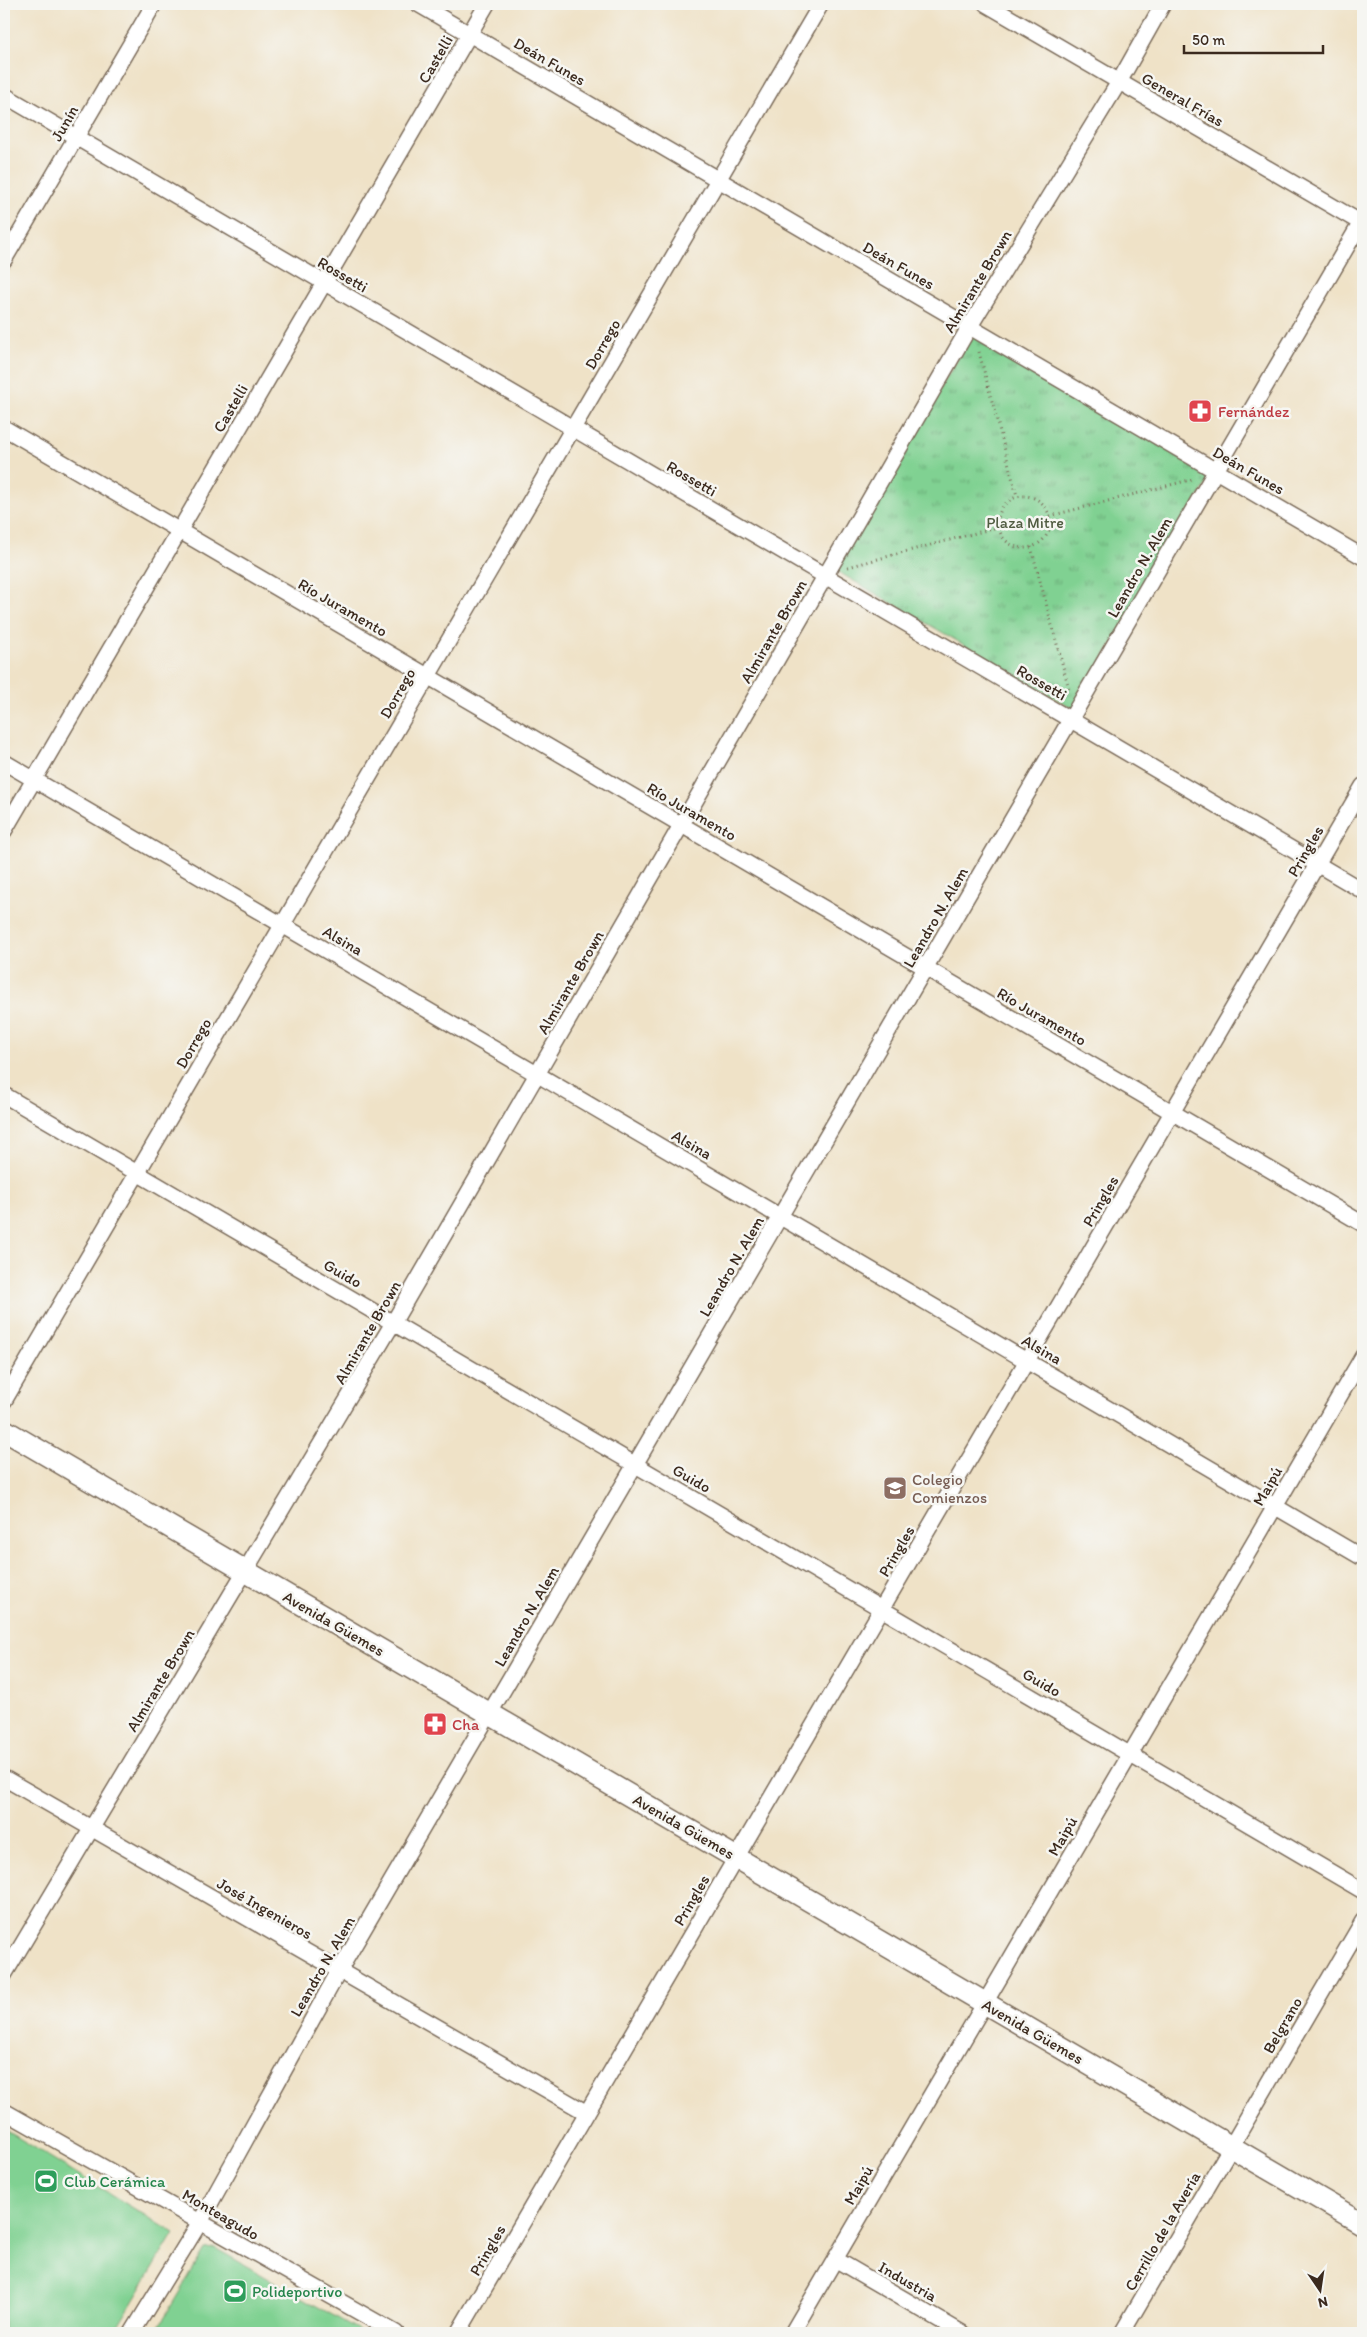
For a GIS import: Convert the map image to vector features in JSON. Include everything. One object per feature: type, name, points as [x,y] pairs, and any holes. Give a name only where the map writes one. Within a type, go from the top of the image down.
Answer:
[{"type":"main road","name":"Avenida Güemes","points":[[4,1430],[1363,2224]]},
{"type":"street","name":"Junín","points":[[4,260],[154,4]]},
{"type":"street","name":"Deán Funes","points":[[418,4],[1363,558]]},
{"type":"street","name":"Castelli","points":[[4,831],[487,4]]},
{"type":"street","name":"Dorrego","points":[[4,1401],[821,4]]},
{"type":"street","name":"General Frías","points":[[986,4],[1362,222]]},
{"type":"street","name":"Almirante Brown","points":[[4,1975],[246,1572],[393,1322],[970,326],[1119,82],[1163,4]]},
{"type":"street","name":"Rossetti","points":[[4,95],[1363,891]]},
{"type":"street","name":"Leandro N. Alem","points":[[132,2333],[200,2222],[339,1971],[1362,222]]},
{"type":"street","name":"Río Juramento","points":[[4,428],[1363,1224]]},
{"type":"street","name":"Alsina","points":[[4,762],[1363,1558]]},
{"type":"street","name":"Pringles","points":[[458,2333],[1363,786]]},
{"type":"street","name":"Guido","points":[[4,1095],[1363,1891]]},
{"type":"street","name":"Maipú","points":[[792,2333],[1363,1356]]},
{"type":"street","name":"José Ingenieros","points":[[4,1778],[587,2113]]},
{"type":"street","name":"Belgrano","points":[[1231,2147],[1363,1921]]},
{"type":"street","name":"Monteagudo","points":[[4,2111],[396,2333]]},
{"type":"street","name":"Cerrillo de la Avería","points":[[1122,2333],[1231,2147]]},
{"type":"street","name":"Industria","points":[[835,2259],[962,2333]]},
{"type":"path","points":[[978,347],[1017,496]]},
{"type":"path","points":[[1050,516],[1199,477]]},
{"type":"path","points":[[1024,495],[1038,499],[1043,503],[1050,516],[1047,535],[1031,547],[1024,548],[1010,544],[1004,540],[998,528],[999,512],[1003,505],[1017,496],[1024,495]]},
{"type":"path","points":[[846,561],[841,569],[998,528]]},
{"type":"path","points":[[1031,547],[1070,695]]},
{"type":"green space","name":"Plaza Mitre","points":[[973,332],[1212,474],[1074,709],[835,570]]},
{"type":"green space","name":"Club Cerámica","points":[[4,2129],[174,2233],[114,2333],[4,2333]]},
{"type":"green space","name":"Polideportivo","points":[[215,2248],[364,2333],[155,2333],[205,2249]]},
{"type":"place","name":"Fernández","points":[[1200,411]]},
{"type":"place","name":"Colegio Comienzos","points":[[895,1488]]},
{"type":"place","name":"Cha","points":[[435,1724]]},
{"type":"place","name":"Club Cerámica","points":[[46,2181]]},
{"type":"place","name":"Polideportivo","points":[[235,2291]]}]
